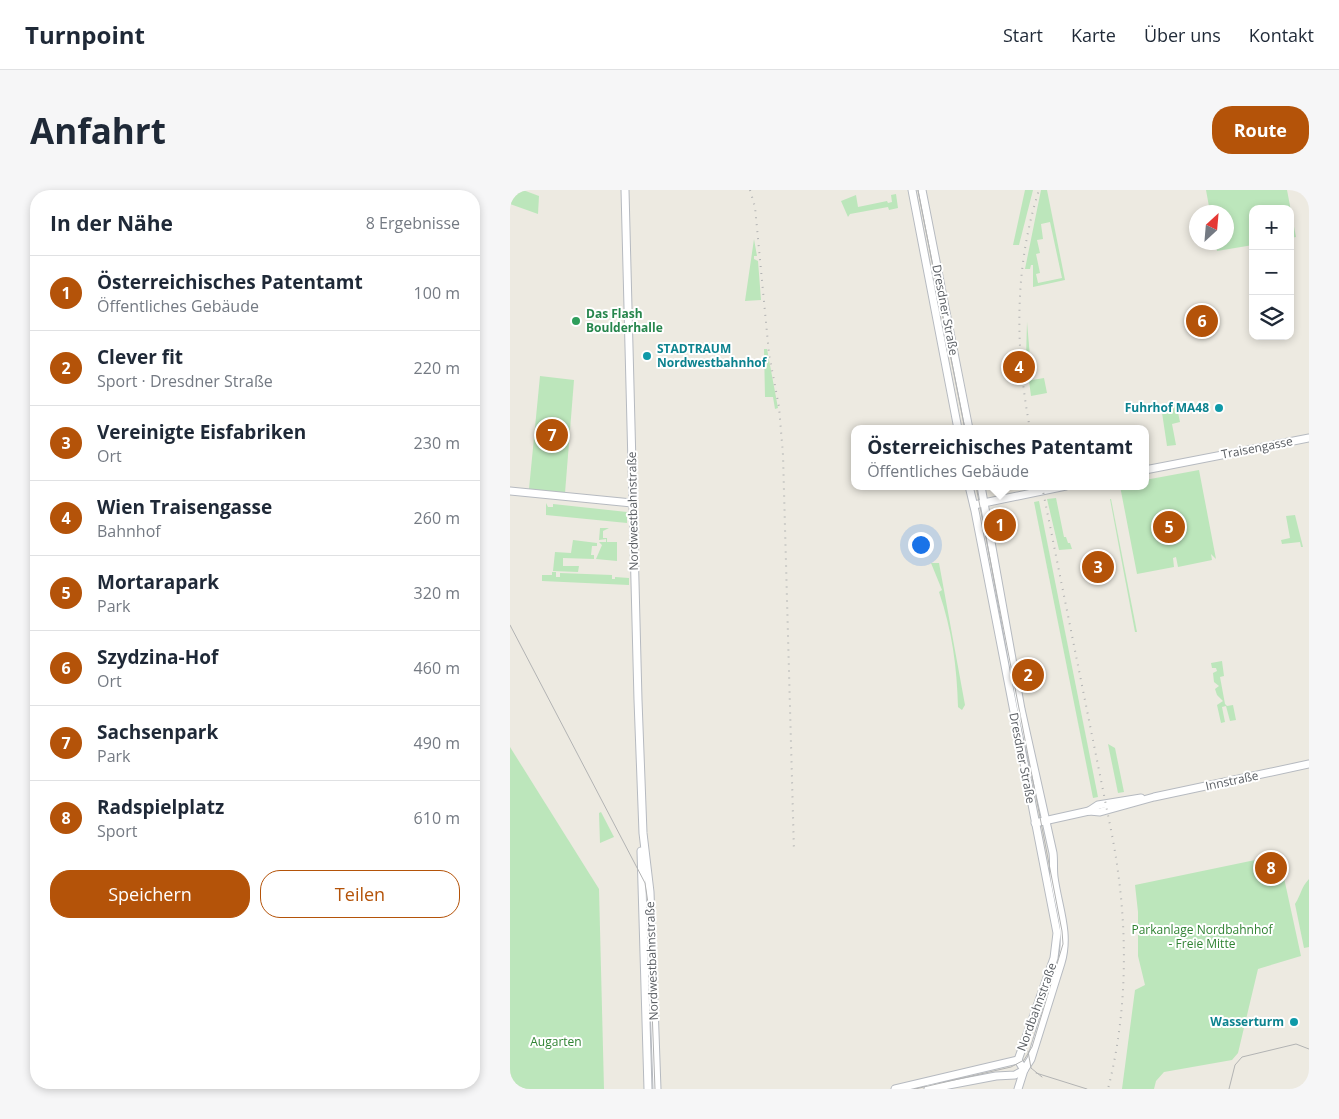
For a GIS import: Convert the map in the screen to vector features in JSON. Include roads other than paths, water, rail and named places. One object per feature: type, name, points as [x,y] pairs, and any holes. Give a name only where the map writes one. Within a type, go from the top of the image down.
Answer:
[{"type":"main road","name":"Nordwestbahnstraße","points":[[625,190],[632,503],[643,833],[641,879],[648,1089]]},
{"type":"main road","name":"Dresdner Straße","points":[[912,190],[957,425]]},
{"type":"main road","name":"Dresdner Straße","points":[[922,190],[968,425]]},
{"type":"main road","name":"Traisengasse","points":[[1149,469],[1309,438]]},
{"type":"main road","name":"Dresdner Straße","points":[[969,490],[974,505],[1035,823],[1048,876],[1057,941]]},
{"type":"main road","name":"Dresdner Straße","points":[[982,490],[1021,709],[1047,821],[1066,941]]},
{"type":"main road","points":[[974,505],[1047,490]]},
{"type":"main road","points":[[510,491],[632,503]]},
{"type":"main road","name":"Innstraße","points":[[1035,823],[1089,812],[1107,811],[1154,797],[1309,764]]},
{"type":"main road","name":"Nordwestbahnstraße","points":[[643,833],[648,870],[658,1089]]},
{"type":"main road","name":"Nordbahnstraße","points":[[1024,1070],[1018,1060],[1054,958],[1057,941]]},
{"type":"main road","name":"Nordbahnstraße","points":[[1018,1089],[1024,1070],[1031,1058],[1052,995],[1066,941]]},
{"type":"main road","points":[[895,1089],[1018,1060]]},
{"type":"main road","points":[[928,1089],[996,1076],[1015,1075],[1024,1070]]},
{"type":"tram line","points":[[918,190],[964,425]]},
{"type":"tram line","points":[[915,1089],[1011,1067],[1024,1060],[1032,1047],[1063,944],[977,490]]},
{"type":"tram line","points":[[510,625],[645,883],[648,903],[655,1089]]},
{"type":"tram line","points":[[1229,1089],[1235,1065],[1242,1057],[1296,1044],[1309,1049]]},
{"type":"tram line","points":[[1028,1051],[1031,1068],[1042,1077]]},
{"type":"tram line","points":[[1036,1073],[1087,1089]]},
{"type":"railway","points":[[750,190],[755,207],[769,354],[779,407],[783,455],[794,852]]},
{"type":"railway","points":[[1029,425],[1022,369],[1019,309],[1025,249],[1039,190]]},
{"type":"railway","points":[[1043,490],[1112,835],[1121,898],[1124,962],[1123,994],[1115,1058],[1108,1089]]},
{"type":"place","name":"Das Flash Boulderhalle","points":[[576,321]]},
{"type":"place","name":"Szydzina-Hof","points":[[1202,321]]},
{"type":"place","name":"STADTRAUM Nordwestbahnhof","points":[[647,356]]},
{"type":"place","name":"Wien Traisengasse","points":[[1019,367]]},
{"type":"place","name":"Fuhrhof MA48","points":[[1219,408]]},
{"type":"place","name":"Sachsenpark","points":[[552,435]]},
{"type":"place","name":"Österreichisches Patentamt","points":[[1000,525]]},
{"type":"place","name":"Mortarapark","points":[[1169,527]]},
{"type":"place","name":"Vereinigte Eisfabriken","points":[[1098,567]]},
{"type":"place","name":"Clever fit","points":[[1028,675]]},
{"type":"place","name":"Radspielplatz","points":[[1271,868]]},
{"type":"place","name":"Wasserturm","points":[[1294,1022]]},
{"type":"park label","name":"Parkanlage Nordbahnhof - Freie Mitte","points":[[1202,937]]},
{"type":"park label","name":"Augarten","points":[[556,1042]]}]
